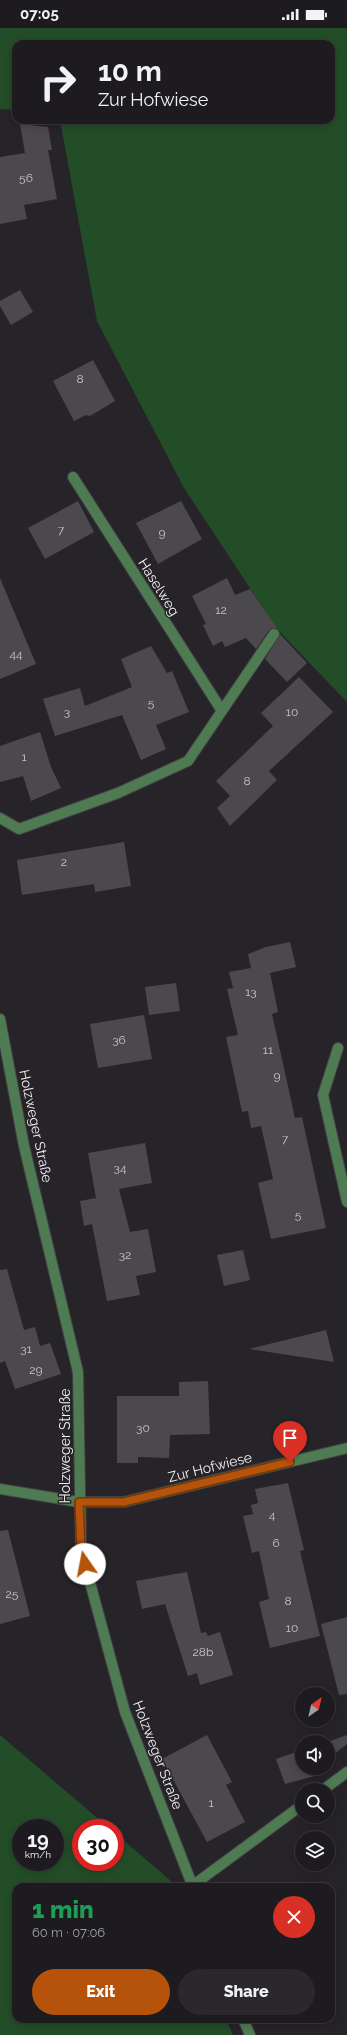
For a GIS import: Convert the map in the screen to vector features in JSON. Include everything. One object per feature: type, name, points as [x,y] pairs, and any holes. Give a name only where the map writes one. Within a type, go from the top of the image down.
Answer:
[{"type":"street","name":"Haselweg","points":[[73,477],[222,711]]},
{"type":"street","points":[[0,818],[19,829],[118,793],[188,761],[274,634]]},
{"type":"street","name":"Holzweger Straße","points":[[0,1019],[24,1146],[78,1372],[79,1502],[81,1549],[125,1712],[191,1883]]},
{"type":"street","points":[[338,1048],[323,1095],[347,1202]]},
{"type":"street","name":"Zur Hofwiese","points":[[0,1489],[79,1502],[124,1502],[347,1448]]},
{"type":"street","points":[[332,1783],[347,1772]]},
{"type":"street","points":[[196,1883],[295,1810]]},
{"type":"street","points":[[245,2023],[250,2035]]},
{"type":"green space","points":[[0,28],[347,28],[347,702],[277,629],[184,488],[97,321],[61,124],[335,124],[335,40],[12,40],[12,110],[0,109]]},
{"type":"green space","points":[[0,1735],[98,1819],[72,1819],[72,1871],[124,1871],[124,1841],[172,1883],[12,1883],[12,2023],[228,2023],[233,2035],[0,2035]]},
{"type":"building","points":[[20,124],[48,127],[52,150],[48,150],[57,199],[24,205],[27,219],[0,224],[0,157],[25,153]]},
{"type":"building","points":[[20,290],[33,312],[11,325],[0,306],[0,301]]},
{"type":"building","points":[[93,360],[115,401],[90,416],[86,415],[74,421],[53,381]]},
{"type":"building","points":[[78,501],[94,532],[45,559],[28,528]]},
{"type":"building","points":[[181,501],[202,539],[158,564],[136,523]]},
{"type":"building","points":[[0,578],[36,664],[0,679]]},
{"type":"building","points":[[227,578],[235,595],[250,589],[277,628],[269,630],[256,649],[246,638],[225,647],[222,641],[213,646],[203,625],[206,624],[192,596]]},
{"type":"building","points":[[280,634],[307,663],[287,682],[265,659]]},
{"type":"building","points":[[151,646],[167,673],[172,671],[189,712],[156,725],[166,749],[141,760],[122,715],[55,736],[43,699],[80,688],[85,706],[132,687],[121,659]]},
{"type":"building","points":[[299,677],[333,712],[269,771],[277,780],[230,826],[217,808],[230,796],[216,781],[273,726],[261,713]]},
{"type":"building","points":[[40,732],[51,767],[61,788],[31,801],[23,776],[0,782],[0,746]]},
{"type":"building","points":[[124,842],[131,886],[95,892],[94,884],[22,895],[17,860]]},
{"type":"building","points":[[290,942],[296,967],[270,973],[278,1012],[272,1014],[295,1118],[302,1117],[326,1228],[271,1239],[258,1183],[273,1179],[261,1126],[251,1128],[248,1111],[242,1112],[226,1037],[238,1035],[227,989],[233,988],[229,972],[251,968],[248,954],[266,947]]},
{"type":"building","points":[[176,983],[180,1011],[149,1015],[145,987]]},
{"type":"building","points":[[144,1015],[152,1059],[98,1068],[90,1024]]},
{"type":"building","points":[[145,1143],[152,1183],[119,1189],[130,1232],[148,1229],[156,1272],[136,1276],[140,1295],[107,1301],[92,1224],[84,1226],[80,1201],[96,1198],[88,1153]]},
{"type":"building","points":[[243,1250],[250,1280],[224,1286],[217,1255]]},
{"type":"building","points":[[7,1269],[24,1330],[35,1327],[40,1346],[50,1343],[61,1374],[15,1389],[5,1361],[0,1363],[0,1270]]},
{"type":"building","points":[[326,1330],[334,1362],[249,1349]]},
{"type":"building","points":[[208,1381],[210,1434],[170,1435],[169,1458],[138,1457],[138,1463],[117,1463],[117,1396],[179,1396],[179,1382]]},
{"type":"building","points":[[288,1483],[304,1550],[300,1551],[320,1636],[270,1648],[259,1602],[269,1599],[259,1551],[252,1553],[243,1516],[253,1514],[251,1505],[258,1503],[255,1489]]},
{"type":"building","points":[[8,1530],[30,1616],[0,1624],[0,1531]]},
{"type":"building","points":[[187,1572],[201,1633],[206,1632],[208,1636],[220,1632],[233,1675],[200,1685],[197,1673],[188,1676],[165,1604],[142,1609],[136,1581]]},
{"type":"building","points":[[347,1617],[347,1694],[339,1695],[321,1624]]},
{"type":"building","points":[[207,1735],[232,1782],[226,1785],[245,1822],[207,1842],[162,1759]]},
{"type":"building","points":[[347,1735],[347,1744],[335,1753],[335,1739]]},
{"type":"building","points":[[295,1752],[295,1775],[318,1775],[285,1784],[276,1759]]},
{"type":"route","points":[[85,1564],[81,1549],[79,1502],[124,1502],[290,1462]]}]
